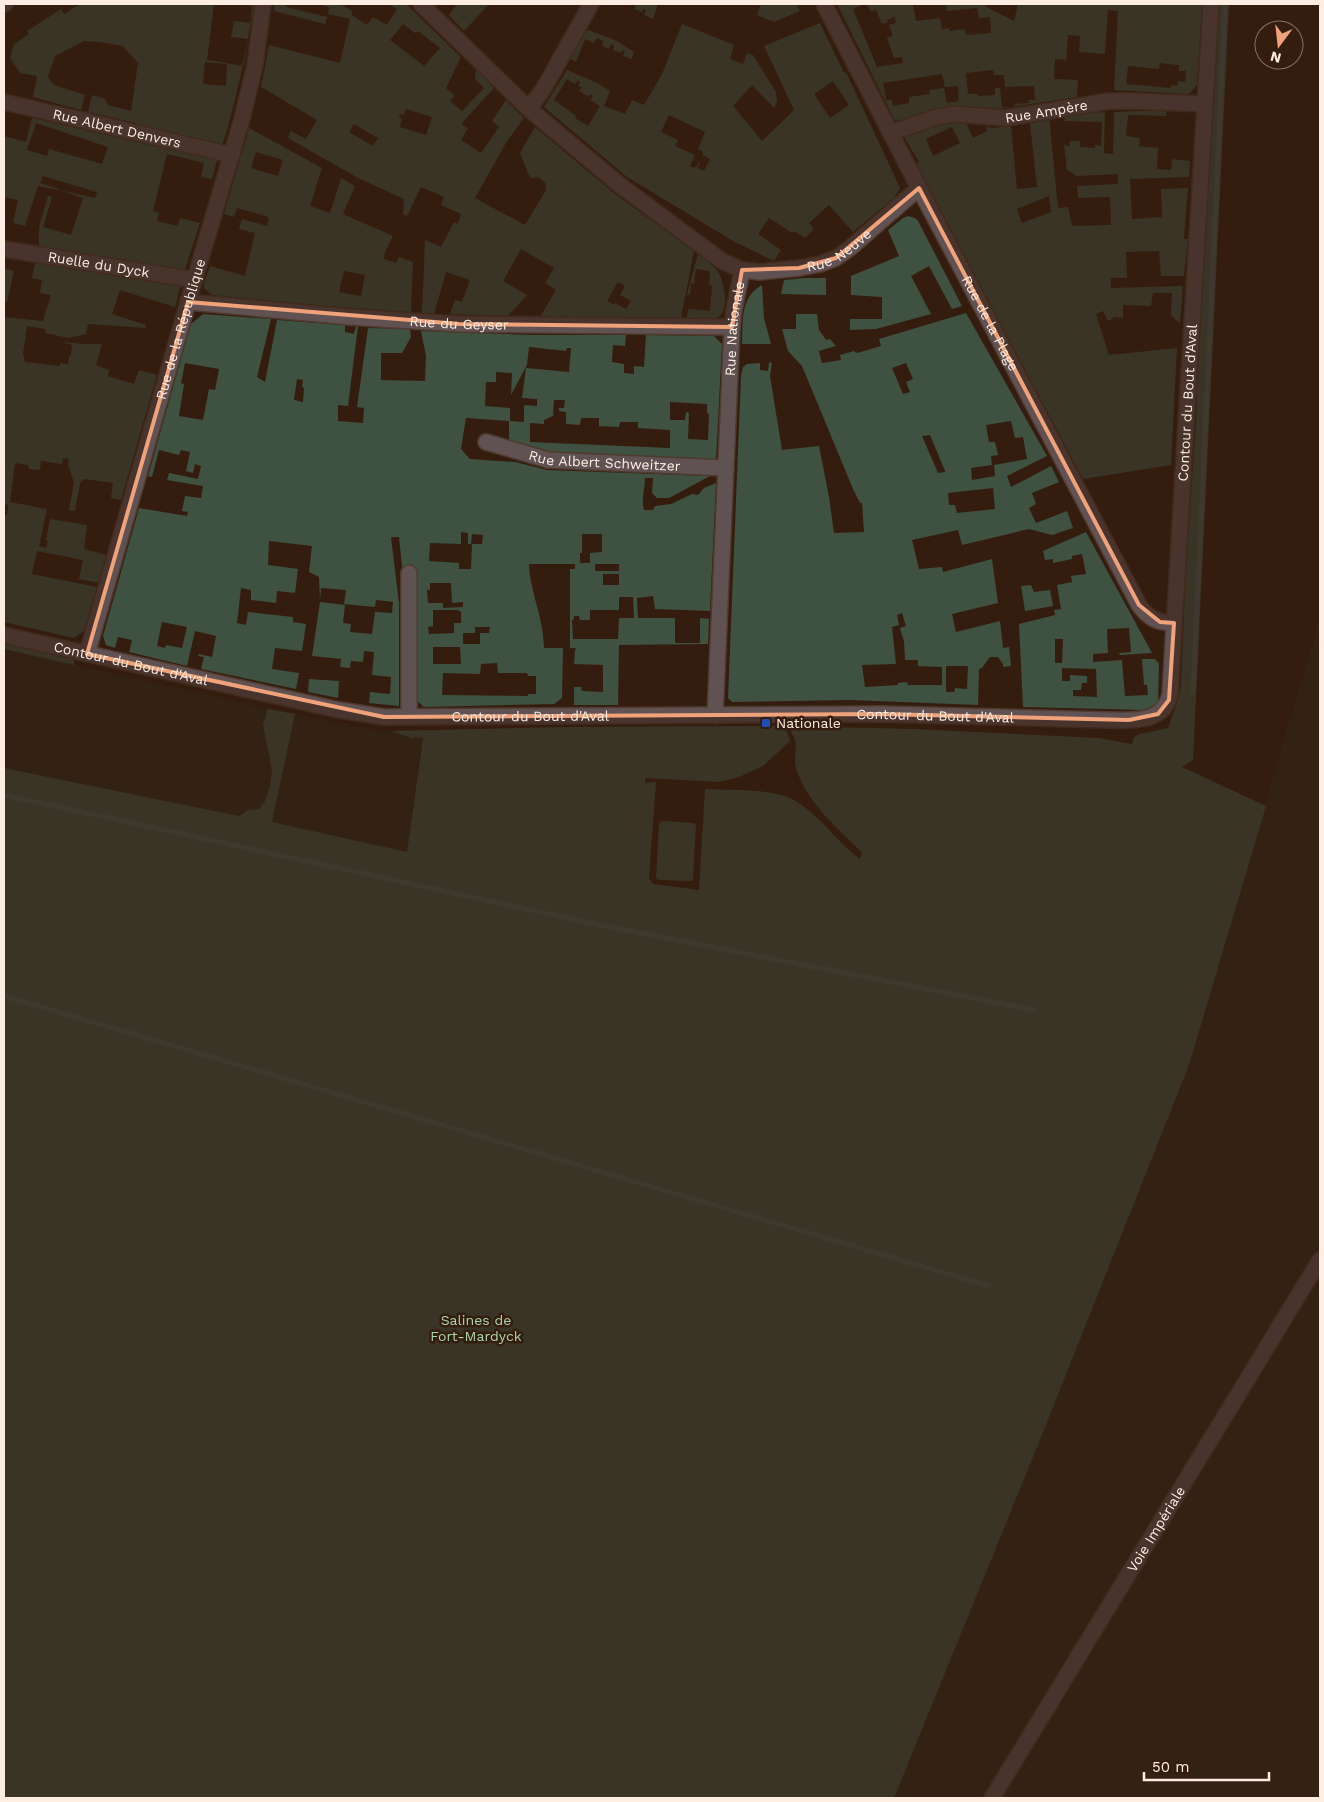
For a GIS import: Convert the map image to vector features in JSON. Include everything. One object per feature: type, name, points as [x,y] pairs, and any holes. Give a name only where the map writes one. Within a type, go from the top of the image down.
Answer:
[{"type":"street","name":"Rue de la République","points":[[87,654],[232,155],[255,66],[263,4]]},
{"type":"street","name":"Rue Nationale","points":[[421,4],[529,109],[632,194],[722,261],[742,270],[732,327],[715,716]]},
{"type":"street","points":[[529,109],[547,82],[591,4]]},
{"type":"street","name":"Rue de la Plage","points":[[824,4],[1139,605],[1153,619],[1174,624]]},
{"type":"street","name":"Contour du Bout d'Aval","points":[[4,635],[339,710],[384,717],[881,714],[1094,720],[1144,719],[1158,714],[1169,700],[1211,4]]},
{"type":"street","name":"Rue Ampère","points":[[891,133],[933,118],[953,114],[1006,118],[1109,101],[1134,100],[1206,104]]},
{"type":"street","name":"Rue Albert Denvers","points":[[4,102],[232,155]]},
{"type":"street","name":"Rue Neuve","points":[[742,270],[760,272],[799,268],[820,264],[836,258],[919,188]]},
{"type":"street","name":"Ruelle du Dyck","points":[[4,249],[195,280]]},
{"type":"street","name":"Rue du Geyser","points":[[188,302],[350,317],[459,324],[732,327]]},
{"type":"street","name":"Rue Albert Schweitzer","points":[[486,442],[548,460],[726,468]]},
{"type":"street","points":[[408,573],[409,717]]},
{"type":"street","name":"Voie Impériale","points":[[992,1798],[1320,1260]]},
{"type":"highlighted area","points":[[919,188],[1139,605],[1160,622],[1174,623],[1169,700],[1158,714],[1129,720],[881,714],[384,717],[87,654],[188,302],[459,324],[732,327],[742,270],[799,268],[836,258]]},
{"type":"shaded area","points":[[1320,618],[1320,1798],[894,1798],[1040,1440],[1189,1065]]},
{"type":"shaded area","points":[[4,649],[268,709],[263,724],[272,771],[265,801],[259,809],[248,810],[239,816],[4,768]]},
{"type":"shaded area","points":[[295,714],[336,724],[380,731],[423,730],[407,852],[272,822]]},
{"type":"green space","points":[[80,4],[214,4],[207,60],[243,66],[222,146],[136,127],[136,123],[88,112],[92,95],[105,99],[108,105],[131,111],[138,63],[123,46],[84,41],[55,56],[48,77],[54,85],[85,95],[81,110],[33,97],[37,76],[20,73],[10,58],[14,44],[29,34],[27,31],[61,9],[64,14]],"holes":[[[205,62],[227,64],[226,86],[203,84]]]},
{"type":"green space","points":[[239,4],[254,4],[248,39],[231,37],[234,21],[250,23],[252,6]]},
{"type":"green space","points":[[274,4],[286,4],[286,7],[327,17],[325,24],[274,11]]},
{"type":"green space","points":[[316,4],[340,4],[352,11],[352,15],[367,25],[373,17],[387,25],[397,9],[389,4],[406,4],[461,57],[446,88],[455,96],[450,101],[462,111],[484,88],[475,79],[476,69],[494,88],[461,124],[468,128],[461,140],[481,153],[499,127],[492,121],[506,100],[524,118],[507,141],[475,198],[525,225],[546,190],[545,182],[538,177],[530,178],[520,153],[535,127],[615,194],[694,251],[681,318],[540,317],[556,290],[545,283],[554,268],[521,249],[503,281],[527,295],[508,316],[450,314],[455,300],[462,302],[470,280],[446,272],[434,314],[422,313],[425,240],[441,247],[454,222],[458,224],[461,214],[441,205],[444,197],[421,187],[407,216],[403,214],[404,199],[358,178],[288,138],[291,131],[306,139],[317,120],[261,87],[269,45],[340,63],[350,19],[328,14],[329,7]],"holes":[[[403,24],[415,33],[418,31],[440,48],[424,66],[390,40]],[[406,109],[432,117],[426,135],[400,127],[402,119],[399,118],[400,114],[404,115]],[[354,124],[378,138],[373,146],[349,132]],[[618,282],[625,286],[620,295],[631,301],[626,309],[607,301]]]},
{"type":"green space","points":[[457,4],[489,4],[464,31],[449,15]]},
{"type":"green space","points":[[633,4],[658,4],[653,19],[644,15],[646,10],[643,9],[642,12],[634,9],[636,5]]},
{"type":"green space","points":[[761,4],[797,4],[800,11],[774,22],[757,15]]},
{"type":"green space","points":[[837,4],[864,4],[853,9],[877,67],[903,63],[902,57],[894,58],[887,38],[893,36],[889,25],[896,23],[895,17],[882,24],[876,10],[871,12],[867,4],[913,4],[916,21],[940,18],[942,29],[949,28],[950,31],[964,29],[967,35],[991,33],[990,17],[979,18],[977,8],[947,11],[946,4],[984,4],[1014,21],[1018,4],[1202,4],[1197,85],[1189,94],[1114,90],[1118,11],[1108,10],[1105,54],[1079,52],[1080,36],[1068,35],[1066,60],[1055,59],[1054,79],[1078,80],[1077,97],[1015,106],[1015,104],[1029,103],[1029,100],[1035,100],[1034,86],[1005,87],[1004,75],[994,75],[993,70],[966,73],[968,94],[977,94],[978,96],[995,95],[995,88],[1000,88],[1002,107],[1011,107],[998,109],[960,106],[895,121]],"holes":[[[1160,63],[1179,65],[1179,71],[1186,71],[1185,82],[1178,81],[1177,86],[1171,85],[1171,88],[1126,84],[1128,66],[1159,69]],[[942,74],[945,87],[958,86],[959,101],[947,103],[944,88],[929,90],[930,94],[909,97],[909,103],[893,106],[892,100],[886,100],[883,83]]]},
{"type":"green space","name":"Salines de Fort-Mardyck","points":[[1217,4],[1229,4],[1193,760],[1182,767],[1266,806],[1189,1065],[1040,1440],[894,1798],[4,1798],[4,768],[239,816],[248,810],[259,809],[265,801],[270,785],[272,771],[263,724],[268,709],[295,714],[272,822],[407,852],[423,738],[415,737],[414,739],[392,731],[568,727],[785,726],[790,741],[763,766],[739,777],[719,782],[645,778],[645,783],[656,782],[649,878],[653,884],[699,890],[705,789],[767,792],[790,799],[816,816],[860,859],[862,853],[816,805],[802,783],[796,767],[795,740],[788,726],[913,729],[1099,738],[1132,744],[1134,737],[1140,734],[1168,728],[1181,685],[1186,563],[1196,424],[1201,261]]},
{"type":"green space","points":[[820,23],[844,73],[846,72],[900,188],[894,198],[853,232],[829,205],[809,223],[814,229],[805,238],[794,231],[792,233],[769,218],[758,234],[781,250],[774,261],[735,242],[627,177],[544,107],[567,70],[610,91],[604,106],[625,114],[632,100],[644,105],[662,74],[682,24],[734,45],[730,59],[743,64],[747,53],[753,55],[776,92],[777,101],[774,108],[752,85],[733,106],[762,141],[794,110],[764,46]],"holes":[[[567,79],[575,84],[578,80],[580,82],[578,86],[582,87],[579,91],[589,97],[590,94],[593,96],[590,100],[600,106],[588,126],[575,118],[576,116],[554,100]],[[833,81],[849,105],[830,118],[814,94]],[[669,115],[705,132],[698,149],[703,152],[702,155],[710,159],[704,171],[698,168],[699,162],[697,167],[690,166],[695,155],[675,146],[678,140],[661,132]]]},
{"type":"green space","points":[[589,30],[617,41],[634,52],[632,59],[623,56],[625,51],[622,50],[621,53],[613,50],[614,46],[611,44],[609,49],[602,46],[603,41],[597,38],[594,43],[585,39],[576,62],[569,58],[584,31]]},
{"type":"green space","points":[[1166,110],[1166,116],[1128,115],[1126,136],[1140,138],[1139,146],[1158,148],[1157,169],[1171,170],[1172,159],[1190,161],[1189,177],[1130,179],[1132,219],[1162,217],[1161,189],[1188,188],[1184,239],[1188,239],[1184,276],[1161,276],[1159,251],[1126,252],[1127,278],[1111,278],[1111,288],[1183,286],[1180,323],[1171,316],[1172,293],[1153,293],[1151,306],[1123,305],[1123,318],[1115,317],[1108,321],[1103,311],[1096,314],[1109,355],[1177,348],[1171,465],[1083,479],[916,164],[919,162],[903,135],[964,118],[973,138],[987,131],[986,127],[1011,126],[1017,189],[1037,187],[1030,123],[1041,121],[1041,117],[1049,116],[1058,208],[1068,207],[1072,226],[1111,225],[1110,197],[1078,198],[1077,186],[1118,184],[1118,174],[1077,176],[1067,170],[1064,145],[1070,146],[1070,141],[1080,141],[1080,147],[1095,148],[1095,145],[1101,146],[1102,122],[1064,121],[1065,115],[1105,112],[1104,153],[1113,154],[1114,112]],"holes":[[[952,127],[960,143],[933,156],[926,139]],[[1049,196],[1051,212],[1022,223],[1017,209]]]},
{"type":"green space","points":[[32,118],[217,160],[212,179],[201,177],[204,163],[167,154],[153,211],[159,213],[157,221],[178,226],[180,218],[200,223],[184,272],[39,248],[39,227],[48,196],[52,197],[43,227],[71,235],[83,198],[59,190],[38,186],[25,226],[13,223],[18,200],[4,197],[4,136],[26,142]],"holes":[[[36,123],[108,147],[102,164],[49,149],[47,156],[27,150]],[[43,176],[97,193],[95,198],[40,183]]]},
{"type":"green space","points":[[249,128],[322,168],[310,206],[330,213],[341,178],[355,186],[343,214],[393,236],[385,252],[384,259],[396,263],[399,257],[413,262],[411,312],[212,295],[204,288],[210,266],[245,276],[255,233],[239,229],[242,219],[267,226],[269,217],[237,208],[234,217],[224,214]],"holes":[[[256,152],[283,160],[278,176],[251,168]],[[344,271],[365,275],[361,296],[339,292]]]},
{"type":"green space","points":[[908,216],[918,221],[962,306],[952,309],[929,266],[911,276],[931,314],[876,329],[850,330],[850,319],[882,319],[882,297],[851,295],[851,276],[899,256],[888,230]]},
{"type":"green space","points":[[698,253],[716,269],[723,283],[725,296],[724,310],[717,318],[687,318],[688,309],[710,311],[712,286],[709,285],[710,271],[696,269],[694,284],[691,283],[690,295],[687,295]]},
{"type":"green space","points":[[36,260],[181,284],[175,307],[120,290],[112,314],[146,325],[146,328],[88,324],[86,334],[69,338],[45,333],[45,329],[27,326],[23,354],[25,362],[60,366],[60,363],[68,364],[71,355],[72,346],[64,342],[102,344],[96,365],[109,370],[108,376],[134,384],[139,370],[157,375],[121,500],[111,498],[113,483],[84,479],[80,483],[75,511],[69,510],[74,482],[68,465],[69,459],[63,458],[62,464],[41,461],[40,470],[29,469],[28,465],[15,463],[10,502],[47,509],[39,546],[46,548],[50,519],[87,525],[84,549],[106,555],[99,583],[79,579],[83,560],[37,551],[32,574],[97,587],[84,631],[74,638],[4,622],[4,515],[7,515],[8,505],[4,504],[4,317],[43,321],[51,295],[40,293],[42,280],[32,278]]},
{"type":"green space","points":[[4,268],[14,271],[7,302],[4,301]]},
{"type":"green space","points":[[826,278],[826,295],[781,294],[784,280]]},
{"type":"green space","points":[[762,285],[764,318],[771,344],[742,344],[743,318],[746,303],[755,290]]},
{"type":"green space","points":[[966,313],[1047,456],[1007,476],[1011,487],[1051,466],[1059,482],[1032,493],[1036,504],[1029,508],[1036,523],[1067,511],[1073,528],[1052,535],[1029,529],[962,545],[958,530],[912,540],[919,569],[942,567],[943,572],[992,559],[998,603],[952,614],[956,632],[1000,621],[1003,648],[1009,647],[1011,666],[1003,667],[998,657],[990,657],[982,668],[979,669],[978,705],[850,700],[732,702],[728,698],[741,376],[743,367],[747,364],[760,363],[760,370],[768,371],[769,362],[772,363],[770,376],[782,450],[819,446],[834,533],[864,532],[862,503],[860,503],[853,489],[802,366],[788,351],[782,329],[796,329],[796,314],[817,314],[819,330],[826,340],[830,339],[836,346],[819,351],[822,363],[841,360],[840,355],[854,351],[857,353],[881,346],[879,339]],"holes":[[[906,363],[913,379],[906,382],[910,392],[903,394],[892,368]],[[1011,421],[1015,438],[1023,437],[1027,459],[994,465],[995,476],[972,480],[971,468],[992,465],[991,456],[998,455],[995,442],[989,442],[986,425]],[[930,435],[945,471],[938,473],[922,436]],[[993,488],[995,509],[957,513],[955,505],[949,505],[948,493]],[[902,613],[906,626],[900,628],[904,642],[905,660],[918,660],[918,666],[942,667],[942,685],[908,685],[907,682],[898,683],[898,685],[865,687],[862,665],[896,664],[892,627],[899,625],[897,615]],[[946,666],[968,666],[967,689],[955,688],[954,692],[946,692]]]},
{"type":"green space","points":[[203,314],[271,319],[257,377],[265,382],[277,320],[345,325],[345,332],[354,334],[356,326],[358,326],[348,406],[338,405],[338,421],[363,423],[364,408],[357,407],[368,328],[410,329],[411,337],[402,353],[381,353],[381,380],[425,381],[426,356],[421,331],[531,335],[626,335],[625,346],[613,345],[612,362],[624,364],[624,373],[634,374],[634,366],[644,367],[646,335],[714,336],[722,344],[716,460],[543,452],[518,445],[509,440],[509,421],[466,418],[461,449],[470,459],[515,462],[547,470],[710,476],[669,498],[657,498],[652,493],[653,478],[645,478],[643,502],[644,510],[653,510],[655,506],[671,504],[692,494],[698,495],[704,488],[716,483],[710,611],[655,609],[653,596],[637,598],[638,618],[675,618],[675,643],[700,643],[700,618],[709,619],[708,644],[619,645],[618,705],[574,705],[574,687],[581,687],[582,691],[603,692],[603,665],[574,664],[576,648],[570,648],[570,569],[575,569],[575,564],[529,564],[542,627],[544,648],[563,648],[562,698],[554,704],[424,707],[416,700],[399,537],[391,537],[399,603],[399,706],[369,703],[370,692],[390,694],[391,677],[372,675],[374,652],[364,651],[363,662],[351,661],[350,668],[340,667],[341,659],[312,656],[320,602],[345,605],[343,623],[351,624],[350,632],[372,634],[375,612],[392,613],[393,602],[376,600],[375,607],[344,604],[346,590],[321,588],[320,601],[319,577],[309,572],[312,546],[269,541],[268,565],[298,569],[295,593],[277,591],[276,603],[251,600],[251,590],[241,588],[237,623],[246,625],[248,612],[293,617],[293,622],[306,624],[302,651],[275,648],[272,669],[299,673],[296,689],[201,669],[204,657],[198,656],[199,654],[212,657],[216,636],[195,631],[187,666],[129,652],[132,640],[118,637],[115,648],[106,645],[103,636],[139,508],[187,516],[188,512],[182,511],[185,496],[201,498],[203,486],[167,480],[169,473],[198,479],[201,466],[195,464],[193,473],[186,471],[190,452],[181,450],[179,455],[159,450],[152,477],[148,476],[191,324]],"holes":[[[529,347],[566,351],[567,348],[571,348],[569,372],[526,368],[522,398],[537,399],[537,406],[524,405],[524,422],[510,421],[510,408],[485,406],[486,382],[496,382],[496,372],[512,373],[511,395],[527,365]],[[185,363],[219,369],[215,390],[209,389],[203,420],[179,416],[184,384],[181,383]],[[297,379],[303,380],[302,387],[304,388],[303,402],[294,400]],[[554,400],[565,400],[564,408],[559,408],[559,411],[566,412],[566,424],[580,425],[581,418],[599,418],[599,426],[619,427],[620,422],[638,422],[638,428],[670,430],[670,448],[530,442],[530,423],[544,424],[544,420],[553,416]],[[670,402],[707,404],[707,413],[709,414],[708,440],[688,439],[689,413],[686,412],[685,420],[670,420]],[[461,532],[468,533],[468,544],[471,544],[472,534],[483,535],[482,544],[472,544],[471,569],[459,569],[459,563],[429,561],[430,543],[461,544]],[[582,534],[602,534],[602,552],[590,553],[590,563],[580,563]],[[595,564],[619,564],[619,571],[595,571]],[[603,574],[619,574],[619,585],[603,585]],[[430,583],[451,583],[452,603],[463,602],[463,607],[443,608],[443,603],[428,603],[427,590],[430,590]],[[619,597],[633,597],[634,618],[619,618],[618,639],[573,639],[572,620],[574,616],[579,616],[580,620],[590,620],[590,610],[619,610]],[[433,610],[458,610],[461,612],[461,623],[454,623],[454,633],[429,634],[428,627],[433,626]],[[162,622],[187,627],[182,648],[166,645],[165,648],[157,646]],[[475,627],[490,627],[489,633],[480,633],[480,644],[463,644],[463,633],[475,633]],[[433,647],[460,647],[461,664],[433,664]],[[497,663],[498,673],[527,673],[528,676],[536,676],[536,694],[528,694],[528,696],[442,695],[443,673],[480,674],[481,664]]]},
{"type":"green space","points":[[1086,532],[1152,653],[1120,655],[1119,653],[1131,652],[1129,628],[1107,629],[1108,653],[1093,654],[1093,662],[1122,660],[1125,696],[1148,695],[1147,685],[1144,685],[1142,659],[1155,659],[1159,664],[1158,704],[1145,710],[1023,707],[1019,624],[1055,615],[1054,610],[1061,609],[1057,585],[1072,582],[1071,576],[1086,574],[1082,554],[1072,556],[1072,559],[1053,563],[1053,559],[1045,560],[1043,551]],"holes":[[[1055,639],[1063,639],[1062,663],[1055,663]],[[1062,668],[1096,669],[1097,697],[1073,696],[1073,690],[1081,690],[1082,683],[1087,683],[1087,676],[1070,675],[1070,681],[1062,681]]]},
{"type":"green space","points":[[1031,585],[1034,592],[1050,590],[1053,606],[1025,611],[1021,586]]},
{"type":"green space","points":[[4,642],[72,657],[74,665],[4,649]]},
{"type":"green space","points":[[309,679],[339,681],[338,698],[308,692]]},
{"type":"green space","points":[[662,821],[694,823],[696,825],[693,879],[691,881],[659,880],[656,878],[659,824]]},
{"type":"waterway","points":[[1193,693],[1225,4]]},
{"type":"waterway","points":[[4,795],[595,924],[1034,1010]]},
{"type":"waterway","points":[[4,996],[989,1286]]},
{"type":"place","name":"Nationale","points":[[766,723]]}]
